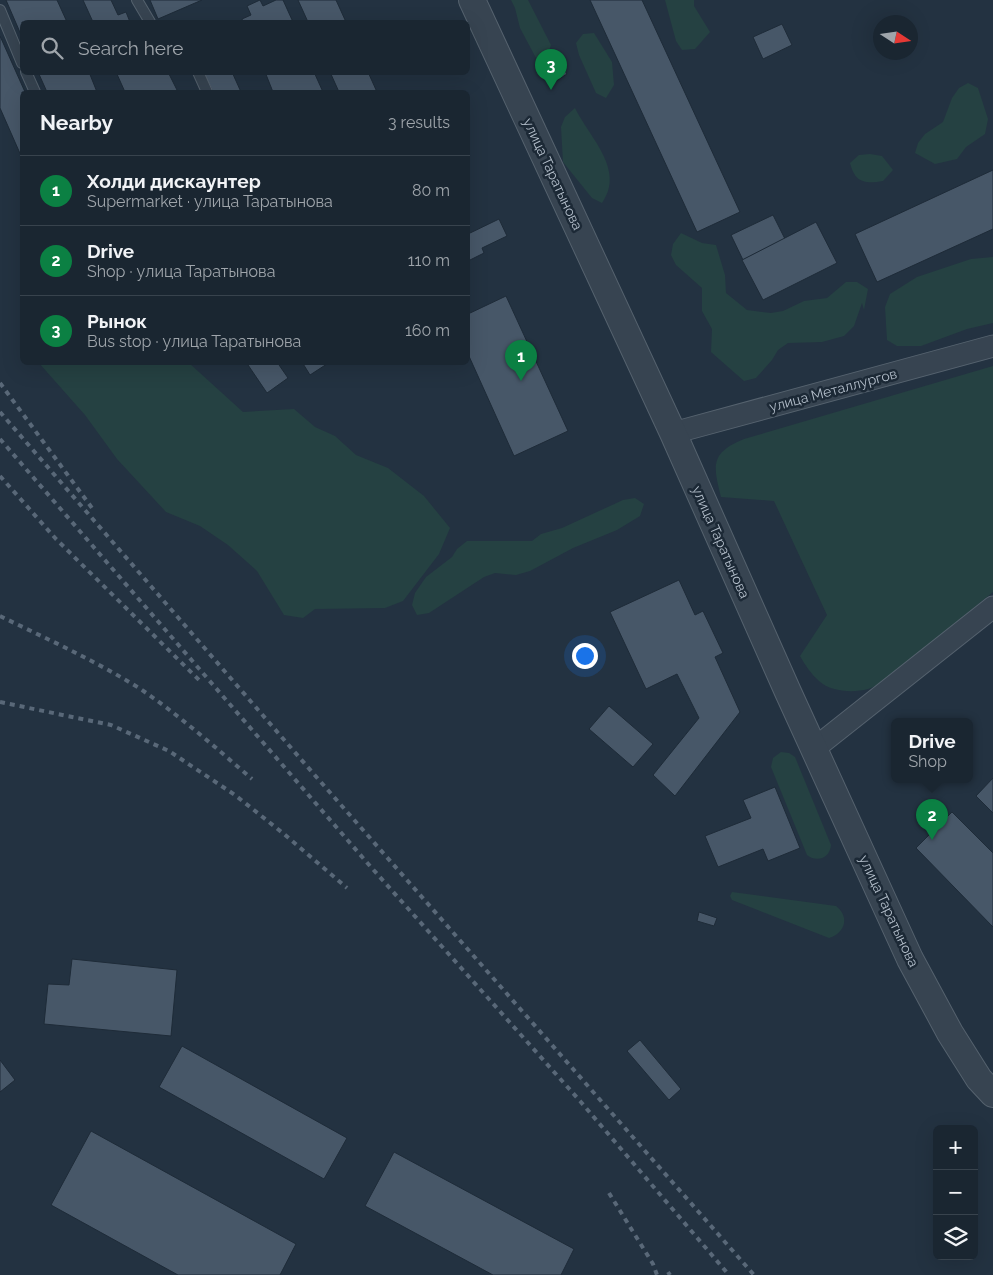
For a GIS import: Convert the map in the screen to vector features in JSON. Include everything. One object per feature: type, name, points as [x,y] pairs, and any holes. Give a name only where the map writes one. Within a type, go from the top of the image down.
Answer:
[{"type":"street","name":"улица Таратынова","points":[[472,0],[673,434],[910,959],[950,1033],[986,1087]]},
{"type":"street","name":"улица Металлургов","points":[[673,434],[993,346]]},
{"type":"street","points":[[815,748],[993,607]]},
{"type":"lane","points":[[137,0],[149,20]]},
{"type":"lane","points":[[0,10],[20,59]]},
{"type":"lane","points":[[27,75],[34,90]]},
{"type":"lane","points":[[199,75],[206,90]]},
{"type":"green space","points":[[511,0],[528,0],[551,45],[547,57],[536,58],[520,28]]},
{"type":"green space","points":[[665,0],[694,0],[694,6],[710,32],[695,49],[682,50],[676,41]]},
{"type":"green space","points":[[594,33],[612,62],[614,85],[606,98],[596,93],[579,55],[576,43],[583,34]]},
{"type":"green space","points":[[968,83],[978,88],[988,119],[985,134],[966,147],[957,159],[935,164],[915,153],[918,143],[925,134],[943,122],[952,98],[959,88]]},
{"type":"green space","points":[[575,108],[603,154],[608,166],[610,178],[608,191],[602,203],[592,198],[563,162],[561,127],[565,117]]},
{"type":"green space","points":[[859,155],[882,156],[893,170],[883,181],[862,181],[852,170],[850,163]]},
{"type":"green space","points":[[681,233],[702,243],[716,245],[725,275],[726,293],[747,310],[771,313],[783,311],[804,301],[827,298],[846,282],[857,282],[868,289],[864,310],[862,303],[854,326],[844,336],[822,342],[788,343],[778,350],[756,378],[744,381],[711,352],[712,329],[702,311],[702,288],[676,265],[671,255],[673,244]]},
{"type":"green space","points":[[993,257],[993,323],[967,329],[921,346],[897,346],[887,340],[885,307],[890,294],[917,277],[971,259]]},
{"type":"green space","points":[[41,365],[191,365],[243,412],[294,409],[315,427],[335,436],[356,455],[388,468],[424,496],[450,528],[439,554],[403,601],[385,608],[315,609],[303,618],[284,615],[257,571],[228,545],[200,526],[166,512],[117,459],[85,415]]},
{"type":"green space","points":[[993,366],[993,592],[880,684],[856,691],[836,689],[824,685],[806,666],[800,656],[827,615],[774,501],[721,497],[716,476],[717,461],[720,455],[725,449],[744,439]]},
{"type":"green space","points":[[635,498],[644,504],[640,516],[617,530],[573,548],[530,571],[516,575],[495,573],[484,577],[429,613],[417,615],[412,605],[415,593],[426,577],[452,557],[457,549],[467,541],[532,541],[541,534],[562,528],[623,500]]},
{"type":"green space","points":[[781,752],[789,753],[795,757],[831,845],[826,856],[822,858],[815,859],[807,855],[771,767],[773,758]]},
{"type":"green space","points":[[732,892],[836,906],[843,915],[844,924],[839,932],[829,938],[732,900],[730,896]]},
{"type":"building","points":[[6,0],[57,0],[66,20],[20,20],[20,32]]},
{"type":"building","points":[[83,0],[111,0],[118,15],[126,12],[129,20],[92,20]]},
{"type":"building","points":[[150,0],[202,0],[158,19]]},
{"type":"building","points":[[260,0],[263,6],[276,0],[283,0],[292,20],[242,20],[251,15],[247,6]]},
{"type":"building","points":[[298,0],[336,0],[345,20],[307,20]]},
{"type":"building","points":[[590,0],[642,0],[740,212],[697,232]]},
{"type":"building","points":[[782,24],[792,45],[763,59],[753,37]]},
{"type":"building","points":[[0,36],[24,90],[20,90],[20,153],[0,108]]},
{"type":"building","points":[[559,61],[567,74],[556,81],[548,67]]},
{"type":"building","points":[[39,75],[90,75],[96,90],[46,90]]},
{"type":"building","points":[[117,75],[170,75],[177,90],[124,90]]},
{"type":"building","points":[[204,75],[233,75],[240,90],[212,90]]},
{"type":"building","points":[[266,75],[315,75],[322,90],[272,90]]},
{"type":"building","points":[[331,75],[369,75],[376,90],[338,90]]},
{"type":"building","points":[[993,170],[993,229],[877,282],[855,234]]},
{"type":"building","points":[[773,215],[785,239],[743,260],[731,235]]},
{"type":"building","points":[[499,219],[507,236],[482,248],[484,253],[470,260],[470,233]]},
{"type":"building","points":[[816,222],[837,263],[763,300],[742,260]]},
{"type":"building","points":[[506,296],[568,431],[514,456],[470,358],[470,313]]},
{"type":"building","points":[[248,365],[279,365],[288,378],[267,393]]},
{"type":"building","points":[[304,365],[325,365],[310,375]]},
{"type":"building","points":[[679,580],[695,615],[703,611],[723,653],[715,657],[740,712],[675,796],[653,775],[699,718],[677,674],[646,689],[610,612]]},
{"type":"building","points":[[609,706],[653,744],[633,767],[589,729]]},
{"type":"building","points":[[993,778],[993,813],[976,796]]},
{"type":"building","points":[[775,787],[800,848],[768,861],[763,849],[718,867],[705,836],[751,818],[743,800]]},
{"type":"building","points":[[952,812],[993,853],[993,927],[916,848]]},
{"type":"building","points":[[699,912],[717,918],[714,926],[697,921]]},
{"type":"building","points":[[72,959],[177,970],[171,1036],[44,1024],[48,984],[69,985]]},
{"type":"building","points":[[640,1040],[681,1089],[669,1100],[627,1051]]},
{"type":"building","points":[[182,1046],[347,1138],[324,1179],[159,1087]]},
{"type":"building","points":[[0,1060],[15,1080],[0,1092]]},
{"type":"building","points":[[91,1131],[296,1244],[280,1275],[178,1275],[51,1205]]},
{"type":"building","points":[[394,1152],[574,1249],[561,1275],[493,1275],[365,1206]]},
{"type":"railway","points":[[0,383],[92,508]]},
{"type":"railway","points":[[0,412],[305,764],[754,1275]]},
{"type":"railway","points":[[0,439],[370,866],[580,1101],[729,1275]]},
{"type":"railway","points":[[0,476],[56,539],[199,680]]},
{"type":"railway","points":[[0,616],[88,659],[139,688],[183,720],[252,779]]},
{"type":"railway","points":[[0,702],[111,725],[169,751],[235,795],[347,888]]},
{"type":"railway","points":[[609,1193],[653,1264],[657,1275]]},
{"type":"place","name":"Рынок","points":[[551,90]]},
{"type":"place","name":"Холди дискаунтер","points":[[521,381]]},
{"type":"place","name":"Drive","points":[[932,840]]}]
